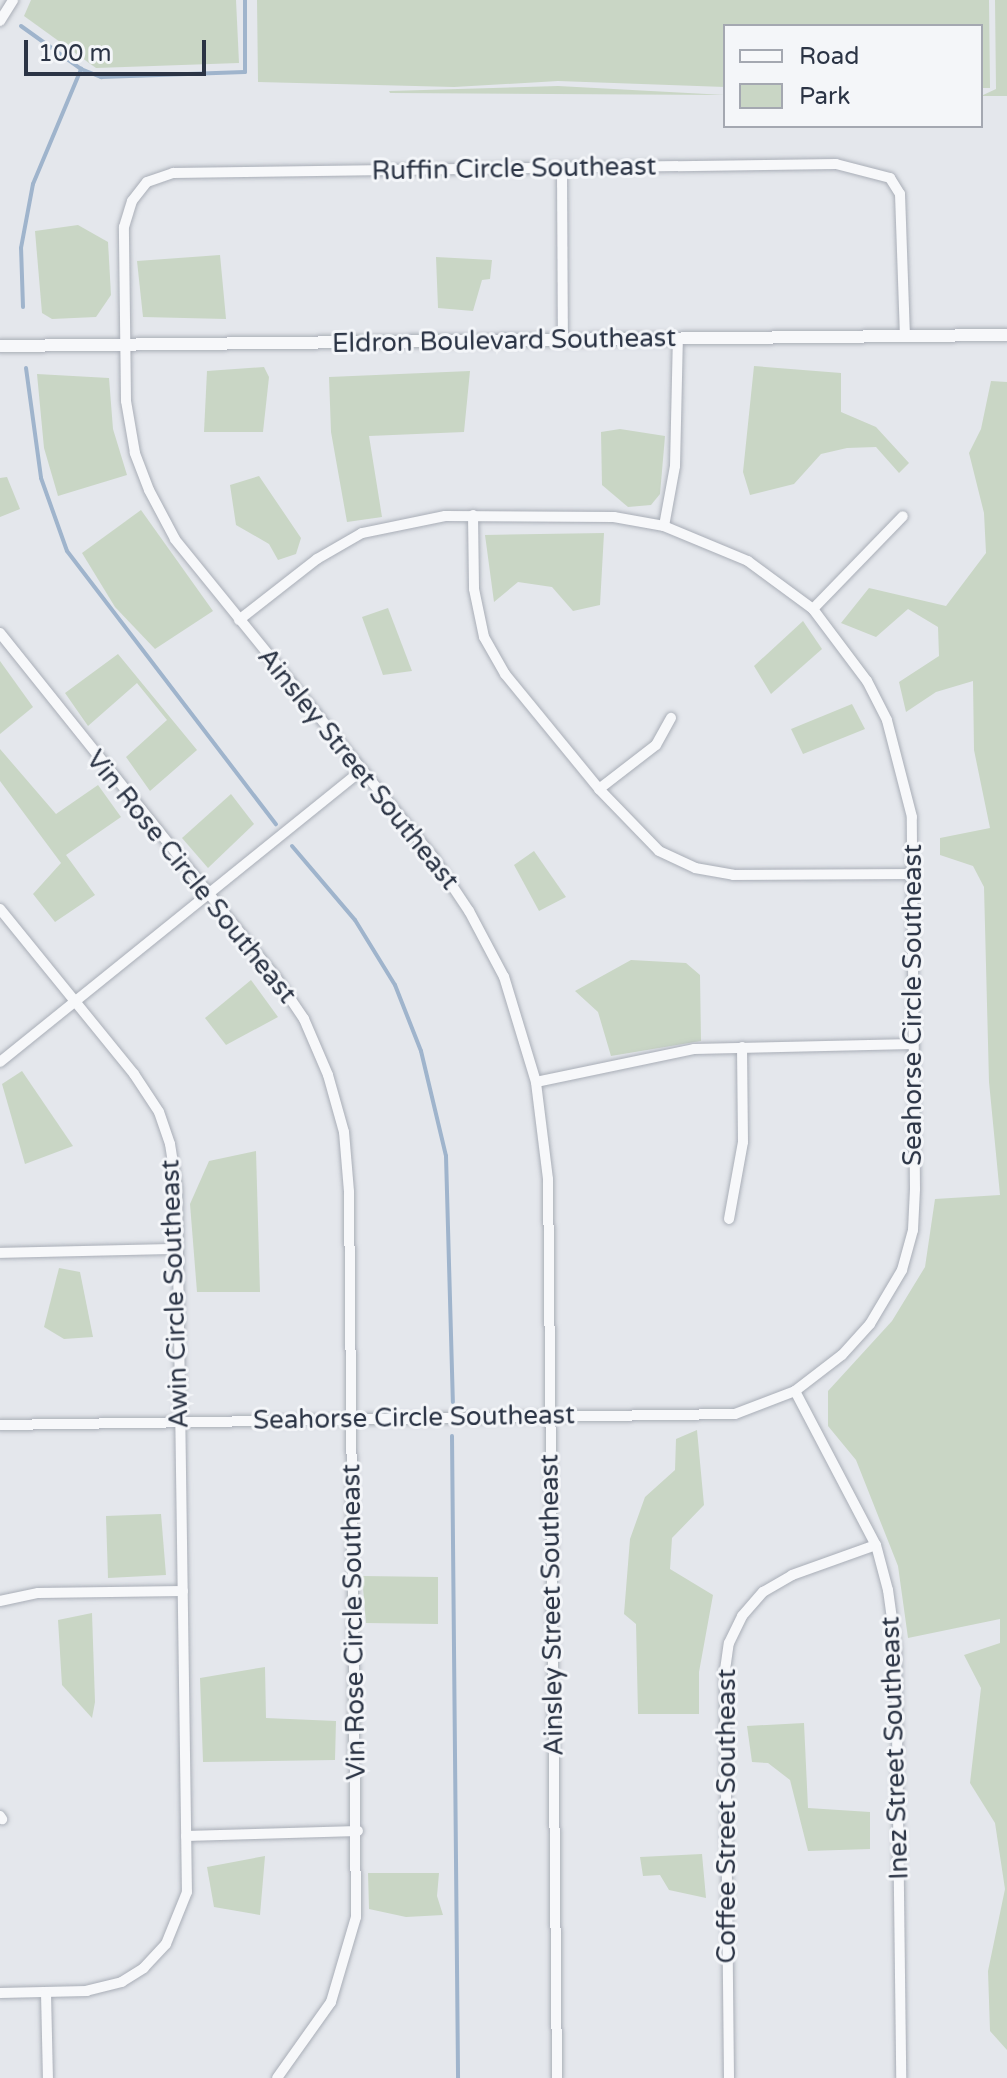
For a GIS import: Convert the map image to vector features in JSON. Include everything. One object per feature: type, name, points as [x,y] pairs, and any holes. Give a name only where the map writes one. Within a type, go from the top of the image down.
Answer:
[{"type":"street","points":[[0,21],[13,0]]},
{"type":"street","name":"Ruffin Circle Southeast","points":[[126,346],[124,227],[132,201],[147,182],[173,173],[836,164],[890,178],[900,194],[904,216],[905,336]]},
{"type":"street","points":[[562,169],[563,341]]},
{"type":"street","name":"Eldron Boulevard Southeast","points":[[0,346],[1007,335]]},
{"type":"street","points":[[664,526],[675,466],[678,338]]},
{"type":"street","name":"Ainsley Street Southeast","points":[[126,346],[126,401],[135,453],[149,490],[175,539],[362,770],[469,911],[504,977],[536,1082],[548,1179],[557,2078]]},
{"type":"street","points":[[473,515],[474,589],[484,637],[505,674],[599,789],[659,851],[695,868],[733,875],[912,874]]},
{"type":"street","name":"Seahorse Circle Southeast","points":[[179,1421],[735,1414],[795,1391],[870,1324],[902,1270],[913,1230],[912,817],[887,720],[867,681],[813,609],[748,561],[664,526],[614,517],[473,515],[401,522],[362,533],[317,559],[239,620]]},
{"type":"street","points":[[813,609],[903,516]]},
{"type":"street","name":"Vin Rose Circle Southeast","points":[[0,633],[206,895],[275,976],[304,1019],[332,1089],[344,1132],[349,1192],[358,1831],[356,1917],[349,1954],[331,2002],[307,2042],[277,2078]]},
{"type":"street","points":[[599,789],[656,745],[671,718]]},
{"type":"street","points":[[0,1062],[77,1003],[362,770]]},
{"type":"street","name":"Awin Circle Southeast","points":[[0,909],[77,1003],[159,1112],[177,1188],[187,1892],[179,1919],[159,1952],[122,1982],[87,1991],[0,1993]]},
{"type":"street","points":[[536,1082],[694,1049],[913,1044]]},
{"type":"street","points":[[729,1219],[743,1142],[742,1047]]},
{"type":"street","points":[[0,1253],[177,1249]]},
{"type":"street","name":"Inez Street Southeast","points":[[795,1391],[876,1545],[896,1648],[901,2078]]},
{"type":"street","points":[[0,1425],[179,1421]]},
{"type":"street","name":"Coffee Street Southeast","points":[[729,2078],[725,1670],[729,1643],[742,1616],[763,1592],[792,1575],[876,1545]]},
{"type":"street","points":[[0,1601],[38,1593],[183,1591]]},
{"type":"street","points":[[186,1836],[358,1831]]},
{"type":"street","points":[[46,1993],[48,2078]]},
{"type":"green space","points":[[31,0],[236,0],[239,63],[96,68],[24,16]]},
{"type":"green space","points":[[257,0],[989,0],[990,88],[983,88],[983,24],[723,24],[723,87],[558,81],[454,87],[258,82]]},
{"type":"green space","points":[[995,0],[1007,0],[1007,96],[983,96],[996,89]]},
{"type":"green space","points":[[558,86],[723,95],[390,93]]},
{"type":"green space","points":[[78,225],[108,242],[111,295],[96,317],[52,319],[42,313],[35,231]]},
{"type":"green space","points":[[220,255],[226,319],[143,317],[137,261]]},
{"type":"green space","points":[[436,257],[492,260],[490,279],[482,280],[473,311],[438,308]]},
{"type":"green space","points":[[754,366],[841,373],[841,412],[876,427],[909,463],[899,473],[876,447],[847,448],[821,454],[794,484],[750,495],[743,472]]},
{"type":"green space","points":[[264,367],[269,377],[263,432],[204,432],[207,371]]},
{"type":"green space","points":[[470,371],[464,432],[369,436],[382,517],[347,522],[331,432],[329,377]]},
{"type":"green space","points":[[37,374],[109,378],[113,429],[127,475],[58,496],[44,448]]},
{"type":"green space","points":[[991,381],[1007,382],[1007,2050],[990,2031],[988,1971],[1005,1889],[995,1823],[970,1783],[981,1688],[964,1655],[1000,1643],[1000,1619],[908,1638],[898,1566],[856,1460],[828,1426],[828,1391],[892,1321],[925,1267],[935,1199],[1000,1195],[989,1082],[984,887],[973,866],[940,855],[940,838],[990,828],[974,750],[973,681],[936,692],[906,712],[899,682],[939,656],[938,627],[908,609],[876,637],[841,623],[869,588],[946,606],[986,553],[984,513],[969,453],[981,429]]},
{"type":"green space","points":[[620,429],[665,436],[660,494],[651,505],[628,507],[602,485],[601,432]]},
{"type":"green space","points":[[259,476],[301,538],[296,554],[278,560],[269,544],[236,525],[230,485]]},
{"type":"green space","points":[[7,477],[20,509],[0,517],[0,478]]},
{"type":"green space","points":[[141,510],[213,611],[155,649],[115,607],[82,553]]},
{"type":"green space","points":[[604,533],[600,605],[573,611],[552,587],[518,582],[494,602],[485,535]]},
{"type":"green space","points":[[388,608],[412,671],[383,675],[362,617]]},
{"type":"green space","points":[[803,621],[822,649],[771,694],[754,666]]},
{"type":"green space","points":[[118,654],[197,750],[150,791],[126,757],[167,720],[137,683],[88,726],[65,693]]},
{"type":"green space","points":[[0,661],[33,707],[0,734]]},
{"type":"green space","points":[[852,704],[865,729],[803,754],[791,729]]},
{"type":"green space","points":[[0,749],[56,814],[98,785],[121,817],[66,855],[95,895],[55,922],[33,894],[61,863],[0,781]]},
{"type":"green space","points":[[231,794],[254,824],[208,868],[182,838]]},
{"type":"green space","points":[[534,851],[566,897],[539,911],[514,865]]},
{"type":"green space","points":[[631,960],[686,963],[700,975],[701,1041],[611,1056],[598,1012],[575,991]]},
{"type":"green space","points":[[251,980],[278,1017],[226,1045],[205,1018]]},
{"type":"green space","points":[[22,1071],[73,1146],[25,1164],[2,1084]]},
{"type":"green space","points":[[256,1151],[260,1292],[197,1292],[190,1204],[209,1161]]},
{"type":"green space","points":[[59,1268],[80,1272],[93,1337],[64,1339],[44,1327]]},
{"type":"green space","points":[[697,1430],[704,1505],[672,1538],[670,1569],[713,1595],[699,1672],[699,1714],[638,1714],[636,1624],[624,1614],[630,1539],[645,1497],[675,1470],[676,1439]]},
{"type":"green space","points":[[161,1514],[166,1575],[108,1578],[106,1516]]},
{"type":"green space","points":[[362,1576],[438,1577],[438,1624],[366,1623]]},
{"type":"green space","points":[[92,1613],[95,1702],[92,1718],[62,1685],[58,1620]]},
{"type":"green space","points":[[265,1667],[266,1718],[336,1721],[335,1760],[203,1762],[200,1678]]},
{"type":"green space","points":[[804,1723],[808,1808],[870,1812],[870,1849],[808,1851],[790,1780],[768,1763],[752,1762],[747,1726]]},
{"type":"green space","points":[[702,1854],[706,1898],[669,1890],[660,1875],[643,1876],[640,1857]]},
{"type":"green space","points":[[265,1856],[260,1915],[214,1907],[207,1867]]},
{"type":"green space","points":[[368,1873],[439,1873],[437,1896],[443,1915],[406,1917],[369,1909]]},
{"type":"waterway","points":[[21,26],[81,69],[101,77],[245,72],[245,0]]},
{"type":"waterway","points":[[23,307],[21,248],[33,184],[81,69]]},
{"type":"waterway","points":[[26,368],[41,478],[67,551],[276,824]]},
{"type":"waterway","points":[[292,846],[355,920],[395,985],[421,1051],[446,1156],[453,1402]]},
{"type":"waterway","points":[[452,1436],[458,2078]]}]
